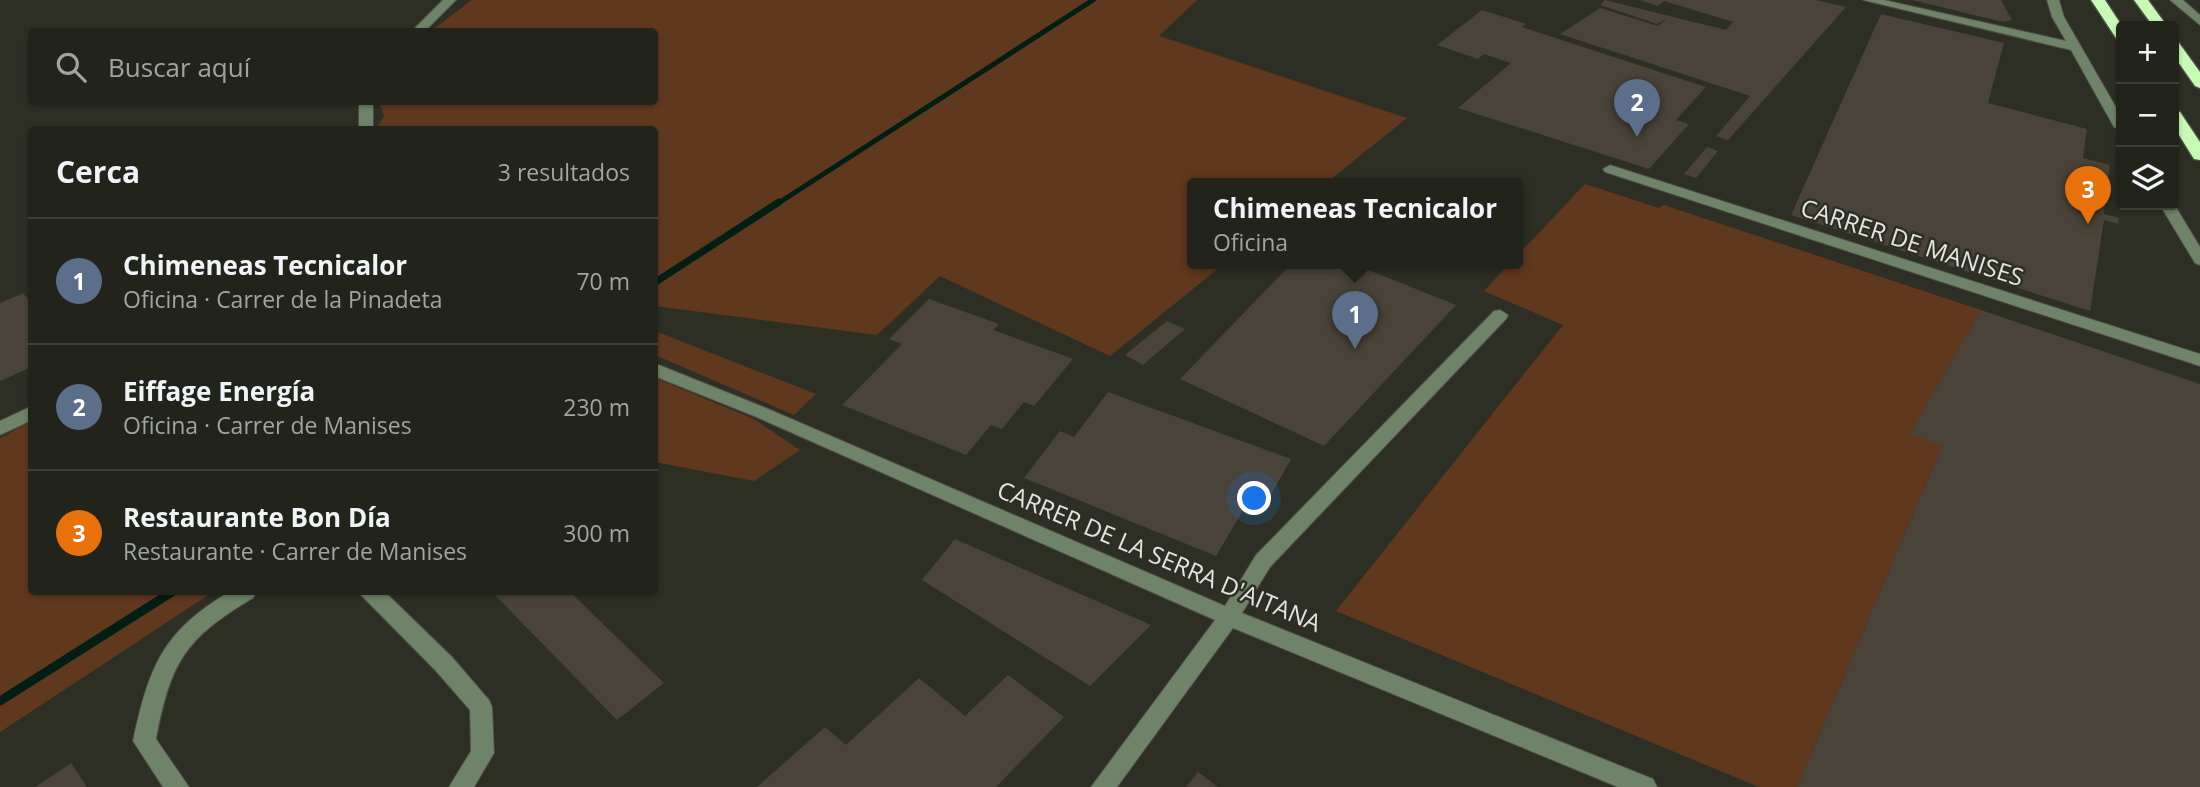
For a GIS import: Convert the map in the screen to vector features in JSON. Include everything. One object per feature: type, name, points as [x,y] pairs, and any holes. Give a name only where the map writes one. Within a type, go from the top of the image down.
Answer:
[{"type":"highway","points":[[2098,0],[2116,27]]},
{"type":"highway","points":[[2141,0],[2156,21]]},
{"type":"highway","points":[[2179,53],[2200,83]]},
{"type":"highway","points":[[2179,123],[2200,155]]},
{"type":"street","points":[[420,28],[450,0]]},
{"type":"street","points":[[1869,0],[2074,47]]},
{"type":"street","points":[[2053,0],[2058,17],[2116,118]]},
{"type":"street","points":[[2176,0],[2200,21]]},
{"type":"street","points":[[366,105],[366,126]]},
{"type":"street","name":"CARRER DE MANISES","points":[[1610,169],[2200,360]]},
{"type":"street","points":[[2170,210],[2200,260]]},
{"type":"street","points":[[1103,787],[1229,617],[1264,561],[1500,315]]},
{"type":"street","name":"CARRER DE LA SERRA D'AITANA","points":[[658,371],[760,411],[1229,617],[1644,787]]},
{"type":"street","points":[[0,429],[28,414]]},
{"type":"street","points":[[177,787],[144,741],[162,671],[182,642],[224,604],[240,595]]},
{"type":"street","points":[[375,595],[444,664],[481,707],[483,753],[461,787]]},
{"type":"shaded area","points":[[472,0],[1197,0],[1159,36],[1407,118],[1332,178],[1187,178],[1187,269],[1218,269],[1110,356],[940,276],[877,335],[658,306],[658,126],[378,126],[384,116],[380,105],[658,105],[658,28],[435,28]]},
{"type":"shaded area","points":[[1585,184],[1659,208],[1664,205],[1981,310],[1911,433],[1942,446],[1797,787],[1759,787],[1336,611],[1563,325],[1484,291],[1504,269],[1523,269],[1523,250]]},
{"type":"shaded area","points":[[658,332],[816,394],[794,415],[658,356]]},
{"type":"shaded area","points":[[658,379],[754,419],[800,450],[754,481],[658,463]]},
{"type":"shaded area","points":[[28,423],[28,595],[208,595],[0,732],[0,438]]},
{"type":"building","points":[[1605,0],[1726,30],[1733,22],[1664,1],[1658,6],[1639,0],[1816,0],[1846,7],[1728,140],[1716,136],[1750,96],[1560,34],[1600,8],[1658,26],[1666,19],[1657,24],[1600,5]]},
{"type":"building","points":[[1912,0],[2001,0],[2012,20],[2003,22]]},
{"type":"building","points":[[1482,10],[1526,24],[1522,27],[1706,87],[1676,120],[1689,124],[1649,169],[1458,108],[1511,63],[1484,54],[1478,59],[1437,45]]},
{"type":"building","points":[[1881,14],[2004,43],[1988,103],[2087,129],[2083,158],[2110,165],[2104,214],[2119,218],[2118,224],[2104,220],[2090,311],[1791,215]]},
{"type":"building","points":[[1707,147],[1718,151],[1696,178],[1684,174]]},
{"type":"building","points":[[1286,269],[1366,269],[1456,305],[1324,446],[1180,379]]},
{"type":"building","points":[[23,293],[28,299],[28,369],[0,381],[0,303]]},
{"type":"building","points":[[929,299],[999,324],[993,330],[1073,359],[1034,406],[1024,402],[1002,429],[991,425],[966,455],[842,405],[902,344],[889,339]]},
{"type":"building","points":[[1981,310],[2200,384],[2200,787],[1797,787],[1942,446],[1910,434]]},
{"type":"building","points":[[1167,321],[1185,329],[1143,365],[1125,355]]},
{"type":"building","points":[[1108,392],[1291,459],[1263,509],[1247,504],[1216,556],[1024,478],[1060,431],[1074,437]]},
{"type":"building","points":[[955,539],[1151,625],[1090,686],[922,580]]},
{"type":"building","points":[[495,595],[573,595],[664,683],[617,720]]},
{"type":"building","points":[[1008,675],[1064,717],[996,787],[757,787],[825,727],[846,745],[919,678],[965,716]]},
{"type":"building","points":[[71,763],[87,787],[35,787]]},
{"type":"building","points":[[1198,772],[1218,787],[1186,787]]},
{"type":"waterway","points":[[777,204],[1093,0]]},
{"type":"waterway","points":[[658,280],[779,202]]},
{"type":"waterway","points":[[0,701],[167,595]]},
{"type":"place","name":"Eiffage Energía","points":[[1637,137]]},
{"type":"place","name":"Restaurante Bon Día","points":[[2088,224]]},
{"type":"place","name":"Chimeneas Tecnicalor","points":[[1355,349]]}]
